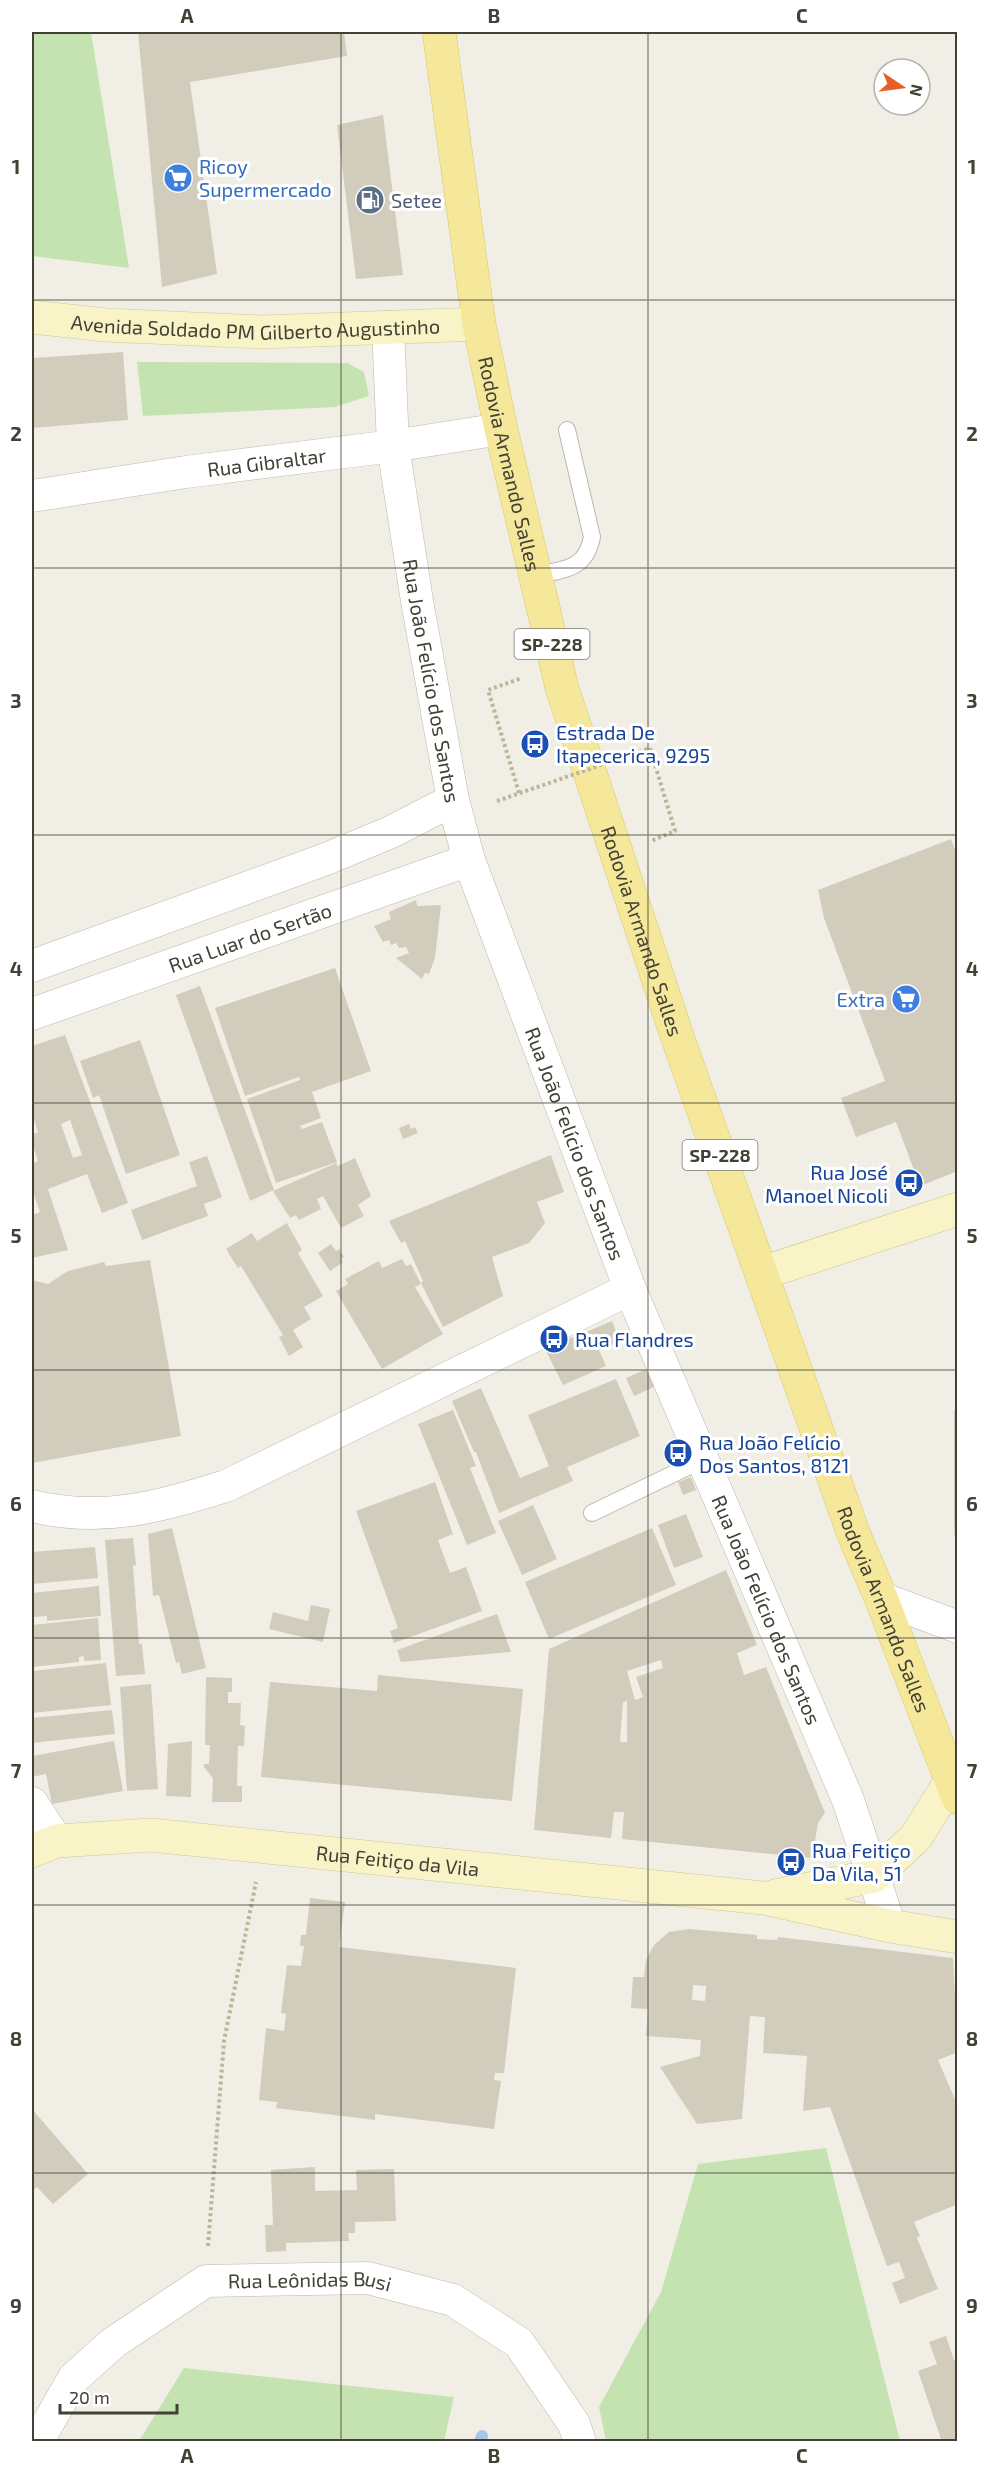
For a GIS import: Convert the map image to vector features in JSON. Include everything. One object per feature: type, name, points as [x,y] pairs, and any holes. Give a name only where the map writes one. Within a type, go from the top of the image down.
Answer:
[{"type":"main road","name":"Rodovia Armando Salles","points":[[439,32],[479,324],[501,429],[562,688],[677,1036],[854,1535],[881,1598],[954,1790]]},
{"type":"street","name":"Avenida Soldado PM Gilberto Augustinho","points":[[32,317],[106,325],[262,332],[479,324]]},
{"type":"street","name":"Rua João Felício dos Santos","points":[[388,327],[393,446],[417,602],[453,800],[469,860],[630,1289],[848,1800],[890,1926]]},
{"type":"street","name":"Rua Gibraltar","points":[[32,496],[186,472],[393,446],[501,429]]},
{"type":"street","points":[[32,966],[326,859],[391,832],[453,800]]},
{"type":"street","name":"Rua Luar do Sertão","points":[[32,1014],[469,860]]},
{"type":"street","points":[[126,932],[146,973]]},
{"type":"street","points":[[762,1273],[957,1209]]},
{"type":"street","points":[[32,1506],[58,1512],[113,1514],[165,1505],[226,1486],[630,1289]]},
{"type":"street","points":[[881,1598],[957,1627]]},
{"type":"street","points":[[874,1876],[916,1837],[954,1790]]},
{"type":"street","points":[[32,1803],[44,1846]]},
{"type":"street","name":"Rua Feitiço da Vila","points":[[44,1846],[151,1835],[264,1846],[764,1898],[890,1926],[957,1937]]},
{"type":"street","name":"Rua Feitiço da Vila","points":[[764,1898],[874,1876]]},
{"type":"street","name":"Rua Leônidas Busi","points":[[37,2442],[74,2378],[113,2343],[206,2281],[368,2278],[453,2300],[519,2343],[574,2424],[580,2442]]},
{"type":"lane","points":[[536,576],[580,564],[589,552],[592,537],[567,430]]},
{"type":"lane","points":[[592,1513],[702,1460]]},
{"type":"path","points":[[488,690],[519,793]]},
{"type":"path","points":[[497,801],[650,748],[675,831]]},
{"type":"path","points":[[206,2281],[224,2041],[264,1846]]},
{"type":"green space","points":[[32,32],[91,32],[129,268],[32,256]]},
{"type":"green space","points":[[137,362],[347,363],[364,372],[369,396],[335,407],[143,416]]},
{"type":"green space","points":[[826,2148],[900,2441],[606,2441],[599,2407],[661,2292],[698,2164]]},
{"type":"green space","points":[[184,2368],[454,2397],[444,2441],[139,2441]]},
{"type":"building","name":"Ricoy Supermercado","points":[[138,32],[344,32],[347,56],[190,82],[217,274],[162,287]]},
{"type":"building","name":"Setee","points":[[383,115],[403,275],[356,279],[337,125]]},
{"type":"building","points":[[123,352],[128,420],[32,428],[33,358]]},
{"type":"building","name":"Extra","points":[[951,839],[958,857],[958,1171],[920,1186],[896,1122],[856,1137],[841,1098],[885,1081],[824,918],[818,890]]},
{"type":"building","points":[[416,900],[417,906],[441,905],[435,958],[429,974],[425,973],[422,979],[396,958],[409,953],[406,947],[399,948],[396,943],[391,945],[389,940],[383,942],[374,926],[391,919],[389,912]]},
{"type":"building","points":[[335,968],[371,1071],[312,1092],[321,1118],[300,1126],[302,1129],[322,1122],[337,1162],[276,1183],[247,1099],[300,1080],[299,1077],[245,1096],[215,1008]]},
{"type":"building","points":[[200,986],[274,1190],[250,1201],[176,995]]},
{"type":"building","points":[[65,1035],[128,1203],[102,1213],[87,1174],[48,1189],[68,1250],[32,1258],[32,1215],[40,1212],[32,1189],[32,1164],[38,1161],[32,1135],[38,1132],[32,1114],[32,1046]],"holes":[[[70,1120],[82,1155],[73,1158],[61,1124]]]},
{"type":"building","points":[[140,1040],[180,1155],[126,1174],[99,1095],[93,1098],[80,1061]]},
{"type":"building","points":[[409,1124],[411,1129],[415,1127],[418,1133],[403,1139],[399,1128]]},
{"type":"building","points":[[551,1155],[564,1192],[537,1202],[545,1223],[529,1243],[492,1257],[503,1296],[443,1327],[421,1283],[423,1281],[405,1241],[401,1243],[389,1221]]},
{"type":"building","points":[[207,1156],[222,1197],[204,1204],[208,1216],[142,1240],[131,1210],[197,1186],[189,1162]]},
{"type":"building","points":[[355,1158],[371,1196],[358,1205],[364,1216],[341,1228],[323,1196],[317,1199],[321,1209],[299,1220],[296,1215],[290,1218],[273,1191],[336,1163],[338,1166]]},
{"type":"building","points":[[287,1223],[302,1250],[298,1253],[323,1296],[304,1307],[311,1319],[293,1330],[303,1347],[289,1356],[279,1337],[283,1335],[241,1266],[238,1268],[226,1249],[252,1233],[257,1241]]},
{"type":"building","points":[[331,1244],[336,1251],[339,1249],[344,1257],[341,1259],[343,1262],[330,1271],[318,1253]]},
{"type":"building","points":[[402,1259],[406,1266],[411,1264],[421,1284],[415,1287],[443,1334],[382,1369],[336,1291],[348,1284],[345,1279],[379,1261],[382,1268]]},
{"type":"building","points":[[150,1260],[181,1436],[32,1463],[32,1280],[48,1284],[68,1271],[104,1262],[106,1266]]},
{"type":"building","points":[[612,1321],[620,1341],[599,1350],[606,1366],[563,1385],[545,1349]]},
{"type":"building","points":[[649,1368],[656,1386],[634,1396],[626,1378]]},
{"type":"building","points":[[616,1379],[640,1436],[567,1467],[573,1481],[499,1513],[476,1452],[474,1452],[452,1401],[481,1388],[520,1478],[549,1466],[528,1415]]},
{"type":"building","points":[[453,1410],[476,1466],[470,1468],[496,1533],[467,1545],[418,1424]]},
{"type":"building","points":[[954,1410],[958,1411],[958,1535],[954,1535]]},
{"type":"building","points":[[691,1477],[696,1490],[683,1495],[678,1482]]},
{"type":"building","points":[[435,1482],[453,1534],[438,1540],[450,1573],[466,1567],[482,1611],[394,1643],[390,1631],[398,1628],[356,1511]]},
{"type":"building","points":[[533,1505],[557,1559],[522,1575],[498,1521]]},
{"type":"building","points":[[686,1514],[703,1557],[674,1568],[658,1525]]},
{"type":"building","points":[[172,1528],[206,1668],[182,1674],[179,1662],[176,1663],[159,1595],[153,1596],[148,1534]]},
{"type":"building","points":[[652,1528],[676,1585],[549,1639],[525,1582]]},
{"type":"building","points":[[133,1538],[139,1644],[142,1644],[145,1674],[116,1676],[105,1540]]},
{"type":"building","points":[[95,1547],[98,1578],[32,1584],[32,1552]]},
{"type":"building","points":[[726,1570],[757,1645],[737,1653],[744,1675],[766,1667],[825,1813],[818,1823],[812,1858],[622,1839],[624,1812],[614,1812],[611,1838],[534,1830],[549,1649]],"holes":[[[661,1660],[663,1668],[636,1677],[643,1697],[635,1700],[627,1671]],[[627,1701],[627,1742],[620,1742],[623,1702]]]},
{"type":"building","points":[[99,1586],[101,1616],[47,1621],[47,1616],[32,1617],[32,1593]]},
{"type":"building","points":[[311,1605],[330,1609],[323,1642],[269,1629],[273,1612],[308,1621]]},
{"type":"building","points":[[497,1614],[511,1652],[401,1662],[397,1650]]},
{"type":"building","points":[[98,1618],[101,1660],[84,1661],[84,1656],[79,1657],[79,1662],[32,1667],[32,1625]]},
{"type":"building","points":[[106,1663],[111,1705],[32,1713],[32,1671]]},
{"type":"building","points":[[378,1675],[523,1689],[512,1801],[261,1777],[270,1682],[377,1691]]},
{"type":"building","points":[[206,1677],[232,1678],[232,1692],[228,1692],[228,1703],[241,1703],[240,1725],[245,1726],[244,1746],[238,1746],[237,1786],[242,1786],[242,1802],[212,1802],[213,1778],[204,1767],[204,1764],[209,1764],[210,1745],[205,1745]]},
{"type":"building","points":[[151,1684],[158,1789],[127,1791],[120,1687]]},
{"type":"building","points":[[112,1710],[115,1734],[32,1743],[32,1718]]},
{"type":"building","points":[[114,1741],[123,1791],[52,1804],[46,1774],[32,1777],[32,1756]]},
{"type":"building","points":[[192,1741],[191,1797],[166,1796],[168,1744]]},
{"type":"building","points":[[310,1898],[345,1902],[339,1947],[516,1968],[504,2073],[495,2073],[494,2080],[501,2081],[494,2129],[375,2114],[375,2120],[276,2108],[277,2102],[259,2100],[266,2028],[284,2031],[286,2014],[281,2013],[287,1965],[301,1966],[304,1946],[300,1946],[301,1935],[306,1935]]},
{"type":"building","points":[[689,1929],[757,1935],[757,1939],[777,1940],[778,1937],[953,1958],[958,2052],[938,2060],[958,2106],[958,2204],[914,2222],[920,2236],[917,2238],[938,2289],[900,2304],[892,2283],[905,2278],[899,2262],[887,2266],[830,2107],[803,2111],[807,2056],[763,2053],[765,2017],[750,2016],[742,2119],[697,2124],[660,2067],[700,2056],[701,2040],[646,2036],[648,2009],[631,2008],[633,1977],[644,1977],[646,1960],[654,1945],[669,1932]],"holes":[[[693,1985],[706,1986],[705,2001],[692,2000]]]},
{"type":"building","points":[[32,2109],[88,2174],[53,2204],[37,2187],[32,2192]]},
{"type":"building","points":[[315,2167],[315,2191],[357,2190],[356,2170],[394,2169],[396,2221],[355,2222],[355,2233],[348,2233],[349,2241],[286,2243],[286,2251],[266,2252],[265,2225],[273,2225],[271,2170]]},
{"type":"building","points":[[946,2336],[954,2360],[958,2359],[958,2442],[942,2442],[918,2371],[937,2364],[929,2342]]},
{"type":"waterway","points":[[480,2442],[482,2436]]},
{"type":"place","name":"Ricoy Supermercado","points":[[178,178]]},
{"type":"place","name":"Setee","points":[[370,200]]},
{"type":"place","name":"Estrada De Itapecerica, 9295","points":[[535,744]]},
{"type":"place","name":"Extra","points":[[906,999]]},
{"type":"place","name":"Rua José Manoel Nicoli","points":[[909,1183]]},
{"type":"place","name":"Rua Flandres","points":[[554,1339]]},
{"type":"place","name":"Rua João Felício Dos Santos, 8121","points":[[678,1453]]},
{"type":"place","name":"Rua Feitiço Da Vila, 51","points":[[791,1862]]}]
